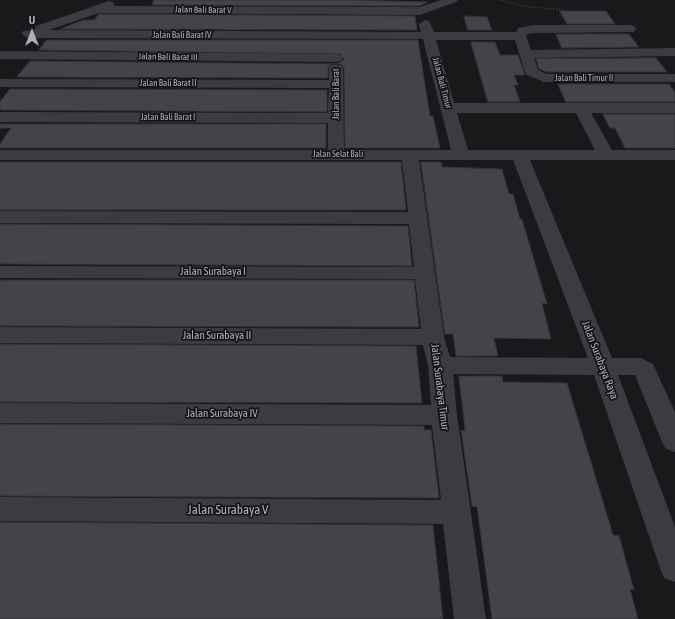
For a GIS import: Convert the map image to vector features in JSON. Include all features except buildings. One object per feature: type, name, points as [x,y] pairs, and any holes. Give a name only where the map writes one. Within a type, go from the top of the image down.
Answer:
[{"type":"street","points":[[0,53],[14,42],[28,34],[124,0]]},
{"type":"street","name":"Jalan Bali Barat V","points":[[95,9],[311,6],[420,11],[452,0]]},
{"type":"street","points":[[308,35],[311,6]]},
{"type":"street","name":"Jalan Bali Timur","points":[[420,11],[430,36],[461,155]]},
{"type":"street","points":[[520,36],[523,31],[534,28],[630,29]]},
{"type":"street","name":"Jalan Bali Barat IV","points":[[28,34],[520,36]]},
{"type":"street","name":"Jalan Bali Barat","points":[[335,35],[336,154]]},
{"type":"street","name":"Jalan Bali Timur II","points":[[520,36],[532,72],[544,78],[675,78]]},
{"type":"street","points":[[526,54],[675,52]]},
{"type":"street","name":"Jalan Bali Barat III","points":[[0,53],[336,58]]},
{"type":"street","name":"Jalan Bali Barat II","points":[[0,83],[336,84]]},
{"type":"street","points":[[449,108],[675,108]]},
{"type":"street","points":[[581,108],[606,154]]},
{"type":"street","name":"Jalan Bali Barat I","points":[[0,116],[336,118]]},
{"type":"street","name":"Jalan Surabaya Timur","points":[[410,154],[434,337],[440,365],[444,415],[470,619]]},
{"type":"street","name":"Jalan Selat Bali","points":[[0,155],[675,155]]},
{"type":"street","name":"Jalan Surabaya Raya","points":[[519,155],[603,366],[675,568]]},
{"type":"street","points":[[0,217],[418,218]]},
{"type":"street","name":"Jalan Surabaya I","points":[[0,272],[425,273]]},
{"type":"street","name":"Jalan Surabaya II","points":[[0,335],[434,337]]},
{"type":"street","points":[[440,365],[635,366],[645,370],[675,442]]},
{"type":"street","name":"Jalan Surabaya IV","points":[[0,413],[444,415]]},
{"type":"street","name":"Jalan Surabaya V","points":[[0,509],[456,512]]},
{"type":"path","points":[[500,0],[522,6],[565,10]]}]
